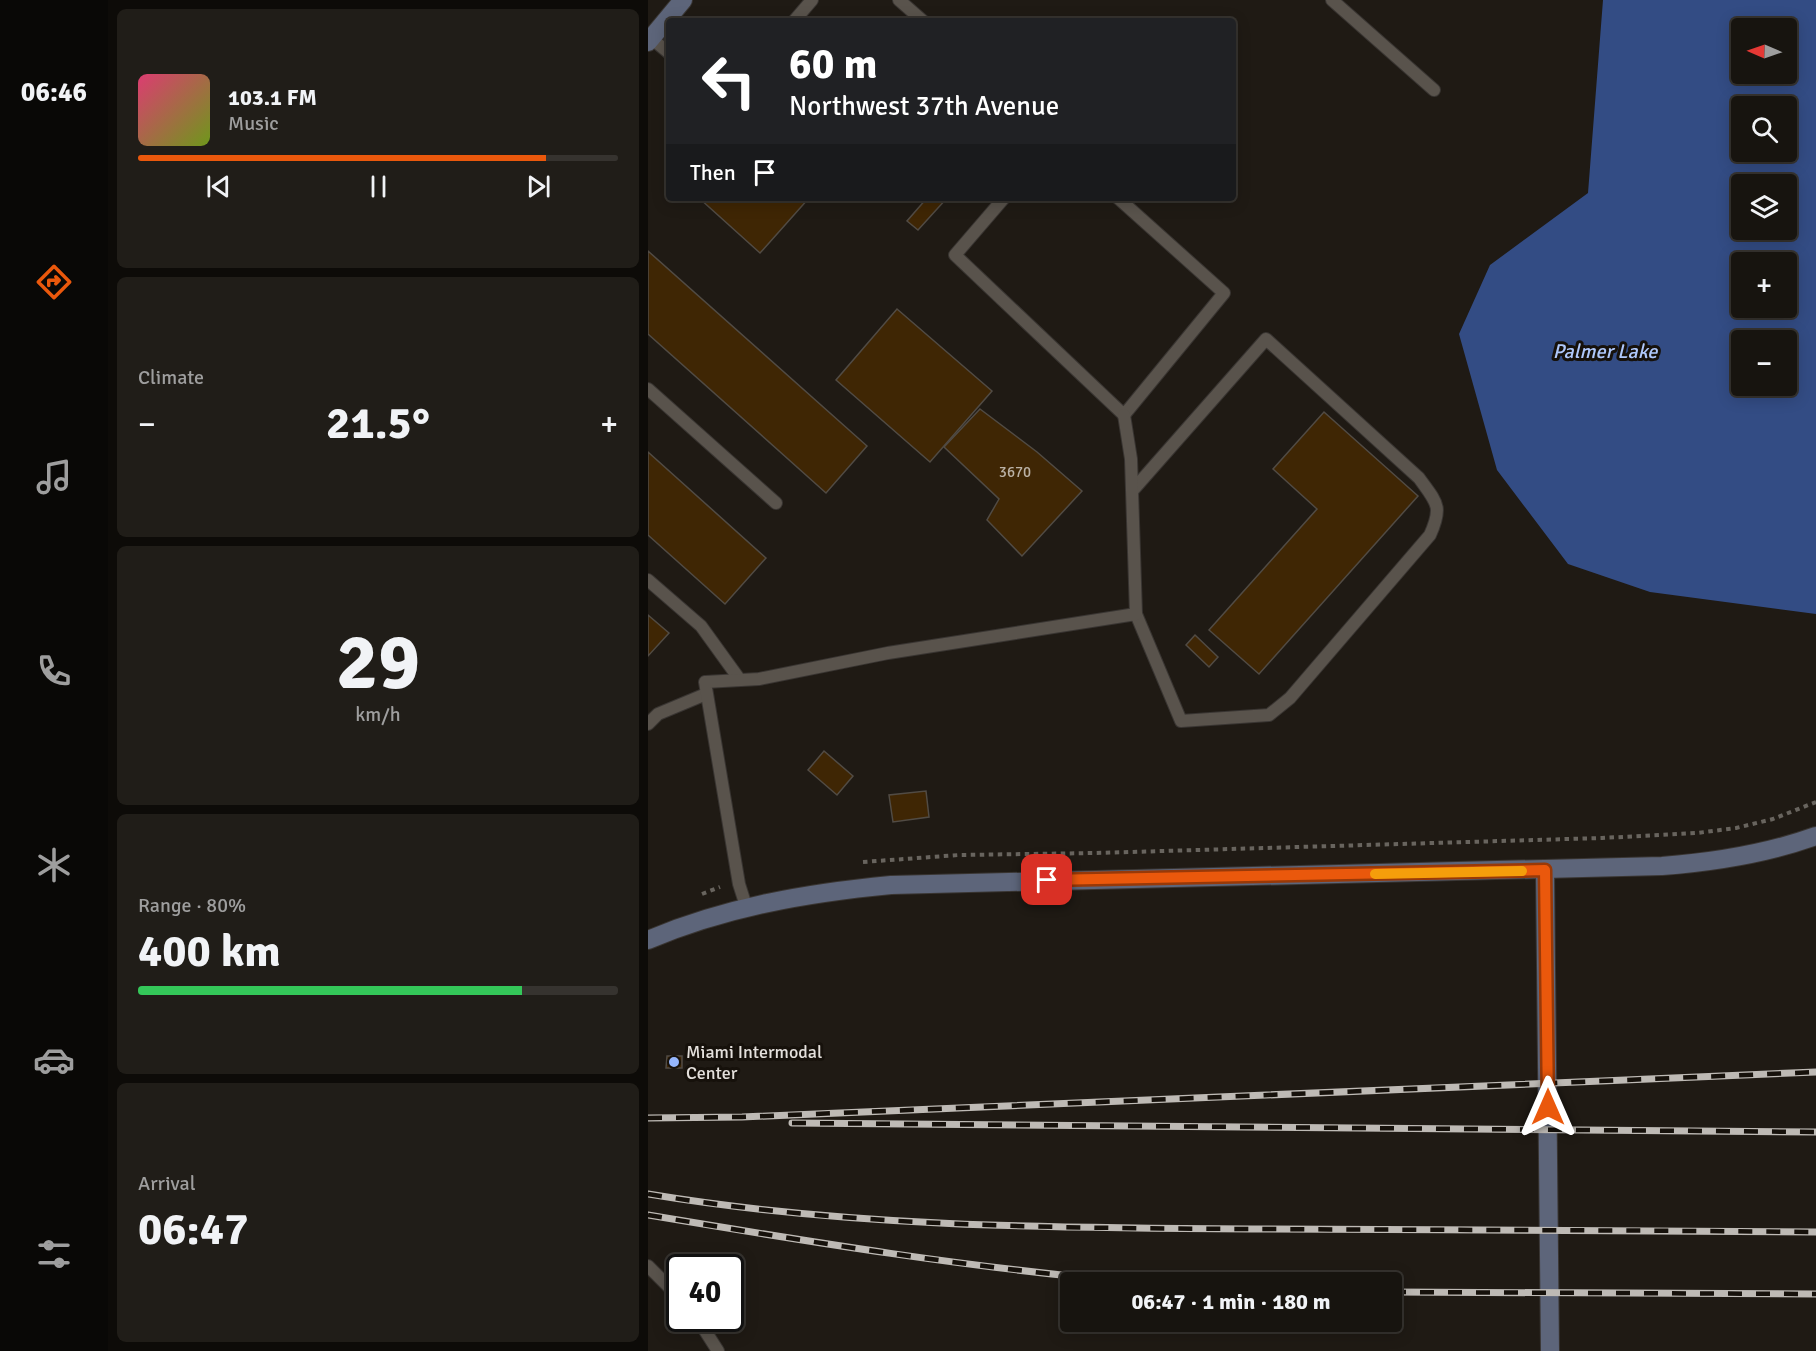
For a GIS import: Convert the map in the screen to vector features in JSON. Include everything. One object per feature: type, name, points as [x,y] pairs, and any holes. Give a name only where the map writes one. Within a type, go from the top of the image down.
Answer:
[{"type":"street","points":[[668,18],[683,0]]},
{"type":"street","points":[[650,40],[666,21]]},
{"type":"street","points":[[648,940],[685,925],[746,906],[843,889],[891,885],[1545,870],[1705,863],[1789,845],[1816,836]]},
{"type":"street","points":[[1545,870],[1550,1351]]},
{"type":"lane","points":[[797,18],[812,0]]},
{"type":"lane","points":[[899,0],[920,18]]},
{"type":"lane","points":[[1332,0],[1434,90]]},
{"type":"lane","points":[[650,40],[666,52]]},
{"type":"lane","points":[[1001,201],[955,255],[1124,415],[1131,459],[1132,490],[1136,614],[1182,721],[1269,715],[1290,698],[1430,536],[1438,517],[1434,499],[1419,478],[1266,339],[1132,490]]},
{"type":"lane","points":[[1121,201],[1224,293],[1124,415]]},
{"type":"lane","points":[[648,389],[777,503]]},
{"type":"lane","points":[[648,580],[701,627],[740,680]]},
{"type":"lane","points":[[746,906],[737,872],[705,682],[759,679],[888,652],[1136,614]]},
{"type":"lane","points":[[648,724],[658,714],[706,694]]},
{"type":"lane","points":[[648,1266],[666,1284]]},
{"type":"lane","points":[[705,1332],[718,1351]]},
{"type":"water","name":"Palmer Lake","points":[[1603,0],[1816,0],[1816,614],[1650,592],[1568,564],[1497,470],[1459,334],[1490,265],[1588,193]]},
{"type":"building","points":[[702,201],[806,201],[760,253]]},
{"type":"building","points":[[924,201],[944,201],[918,230],[907,221]]},
{"type":"building","points":[[648,251],[867,446],[826,493],[648,334]]},
{"type":"building","points":[[897,309],[992,391],[930,462],[836,380]]},
{"type":"building","points":[[980,409],[1037,452],[1082,491],[1022,556],[987,520],[999,499],[944,447]]},
{"type":"building","points":[[1324,412],[1418,496],[1259,674],[1209,630],[1317,509],[1273,469]]},
{"type":"building","points":[[648,452],[766,558],[725,604],[648,535]]},
{"type":"building","points":[[648,615],[669,633],[648,656]]},
{"type":"building","points":[[1195,635],[1218,657],[1209,667],[1186,645]]},
{"type":"building","points":[[824,751],[853,776],[837,795],[808,770]]},
{"type":"building","points":[[926,791],[929,817],[893,822],[889,795]]},
{"type":"building","name":"Miami Intermodal Center","points":[[667,1056],[682,1056],[682,1068],[666,1068]]},
{"type":"railway","points":[[648,1118],[742,1117],[1816,1072]]},
{"type":"railway","points":[[792,1123],[1816,1132]]},
{"type":"railway","points":[[648,1194],[798,1213],[949,1224],[1176,1229],[1816,1232]]},
{"type":"railway","points":[[648,1215],[951,1262],[1060,1275]]},
{"type":"railway","points":[[1402,1292],[1816,1294]]},
{"type":"slow traffic","points":[[1375,874],[1522,871]]},
{"type":"place","name":"Miami Intermodal Center","points":[[674,1062]]},
{"type":"route","points":[[1047,880],[1545,870],[1548,950],[1548,1107]]}]
